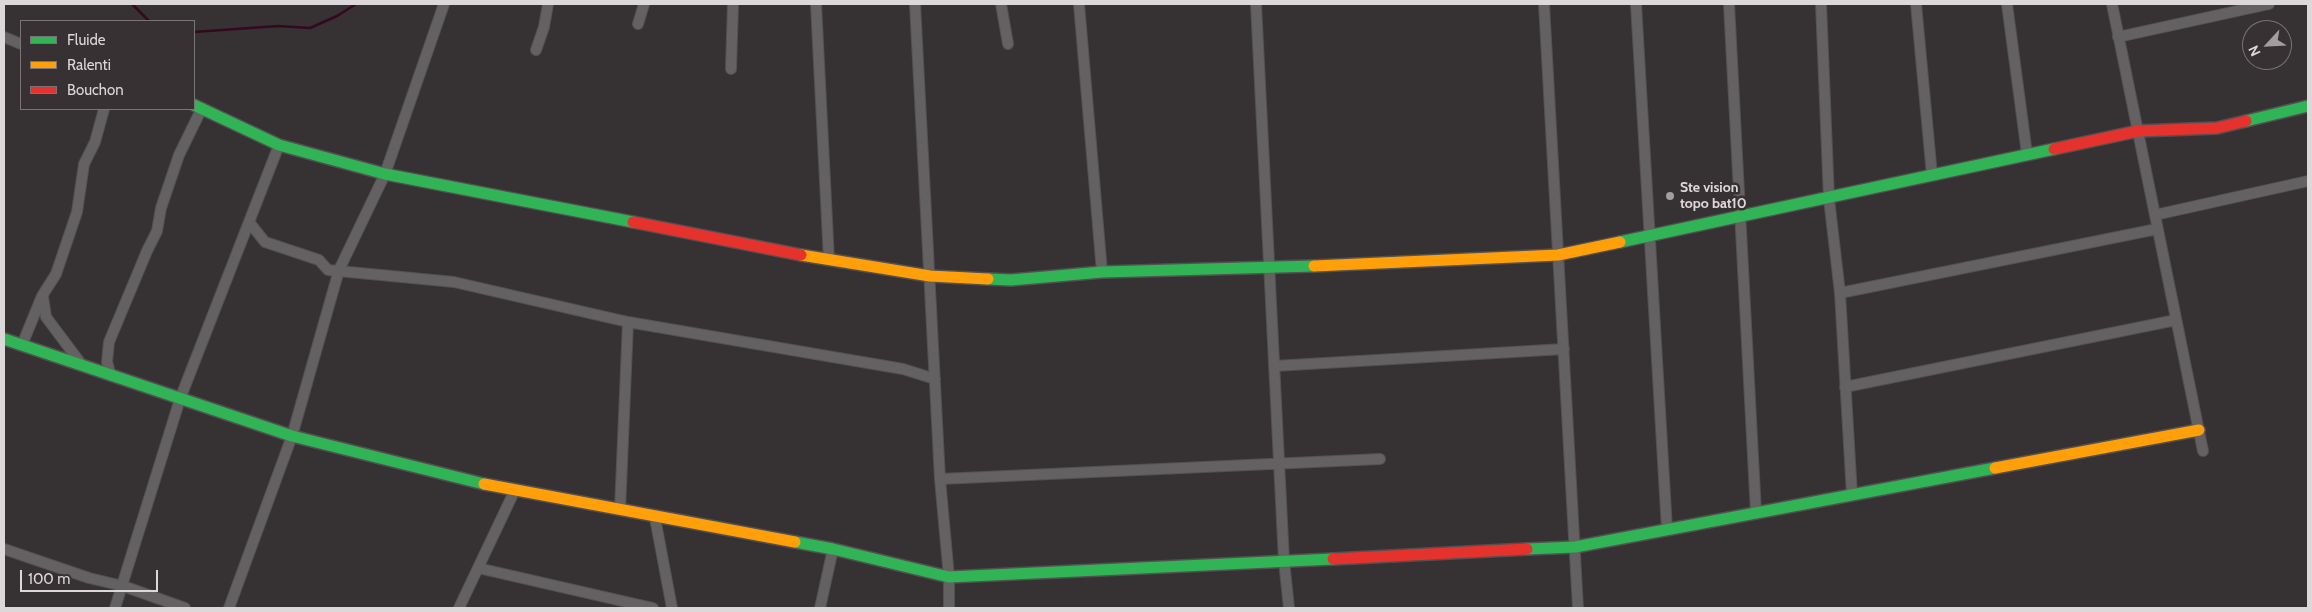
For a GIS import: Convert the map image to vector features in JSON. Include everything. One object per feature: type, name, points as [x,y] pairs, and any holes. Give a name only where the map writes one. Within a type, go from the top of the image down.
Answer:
[{"type":"street","points":[[229,608],[292,436],[339,270],[385,174],[444,4]]},
{"type":"street","points":[[536,50],[544,27],[548,4]]},
{"type":"street","points":[[638,24],[644,4]]},
{"type":"street","points":[[731,69],[733,4]]},
{"type":"street","points":[[816,4],[829,260]]},
{"type":"street","points":[[916,4],[940,479],[949,577],[949,608]]},
{"type":"street","points":[[1001,4],[1008,44]]},
{"type":"street","points":[[1079,4],[1102,272]]},
{"type":"street","points":[[1256,4],[1284,561],[1289,608]]},
{"type":"street","points":[[1544,4],[1578,608]]},
{"type":"street","points":[[1636,4],[1666,530]]},
{"type":"street","points":[[1729,4],[1756,513]]},
{"type":"street","points":[[1820,4],[1829,198],[1840,293],[1852,495]]},
{"type":"street","points":[[1916,4],[1932,175]]},
{"type":"street","points":[[2007,4],[2027,154]]},
{"type":"street","points":[[2112,4],[2203,451]]},
{"type":"street","points":[[2118,37],[2269,4]]},
{"type":"street","points":[[4,37],[20,44]]},
{"type":"street","points":[[111,376],[107,362],[110,342],[157,231],[161,208],[198,107],[279,145],[385,174],[829,260],[930,276],[1011,280],[1102,272],[1270,268],[1558,255],[2138,130],[2217,128],[2308,106]]},
{"type":"street","points":[[22,345],[42,296],[56,274],[77,212],[84,164],[95,142],[104,110]]},
{"type":"street","points":[[115,608],[180,399],[279,145]]},
{"type":"street","points":[[2155,215],[2308,181]]},
{"type":"street","points":[[249,222],[266,242],[272,246],[291,249],[319,260],[328,270],[454,282],[628,322],[904,369],[935,379]]},
{"type":"street","points":[[1840,293],[2158,229]]},
{"type":"street","points":[[42,296],[46,317],[83,366]]},
{"type":"street","points":[[1845,387],[2176,320]]},
{"type":"street","points":[[620,510],[628,322]]},
{"type":"street","points":[[4,339],[292,436],[514,492],[833,549],[949,577],[1575,546],[2199,430]]},
{"type":"street","points":[[1274,366],[1564,348]]},
{"type":"street","points":[[940,479],[1380,459]]},
{"type":"street","points":[[459,608],[514,492]]},
{"type":"street","points":[[655,518],[672,608]]},
{"type":"street","points":[[4,549],[89,578],[123,586],[185,608]]},
{"type":"street","points":[[820,608],[833,549]]},
{"type":"street","points":[[478,568],[653,608]]},
{"type":"waterway","points":[[132,4],[148,20]]},
{"type":"waterway","points":[[195,32],[278,26],[310,28],[337,16],[356,4]]},
{"type":"traffic: fast","points":[[195,105],[279,145],[385,174],[633,222]]},
{"type":"traffic: fast","points":[[2246,121],[2308,106]]},
{"type":"traffic: fast","points":[[1620,242],[2054,149]]},
{"type":"traffic: fast","points":[[988,279],[1011,280],[1102,272],[1314,266]]},
{"type":"traffic: fast","points":[[4,339],[292,436],[484,484]]},
{"type":"traffic: fast","points":[[1527,549],[1575,547],[1995,468]]},
{"type":"traffic: fast","points":[[795,542],[833,549],[949,577],[1333,559]]},
{"type":"traffic: slow","points":[[1314,266],[1558,255],[1620,242]]},
{"type":"traffic: slow","points":[[801,255],[930,276],[988,279]]},
{"type":"traffic: slow","points":[[1995,468],[2199,430]]},
{"type":"traffic: slow","points":[[484,484],[795,542]]},
{"type":"traffic: jam","points":[[2054,149],[2138,131],[2217,128],[2246,121]]},
{"type":"traffic: jam","points":[[633,222],[801,255]]},
{"type":"traffic: jam","points":[[1333,559],[1527,549]]},
{"type":"place","name":"Ste vision topo bat10","points":[[1670,196]]}]
